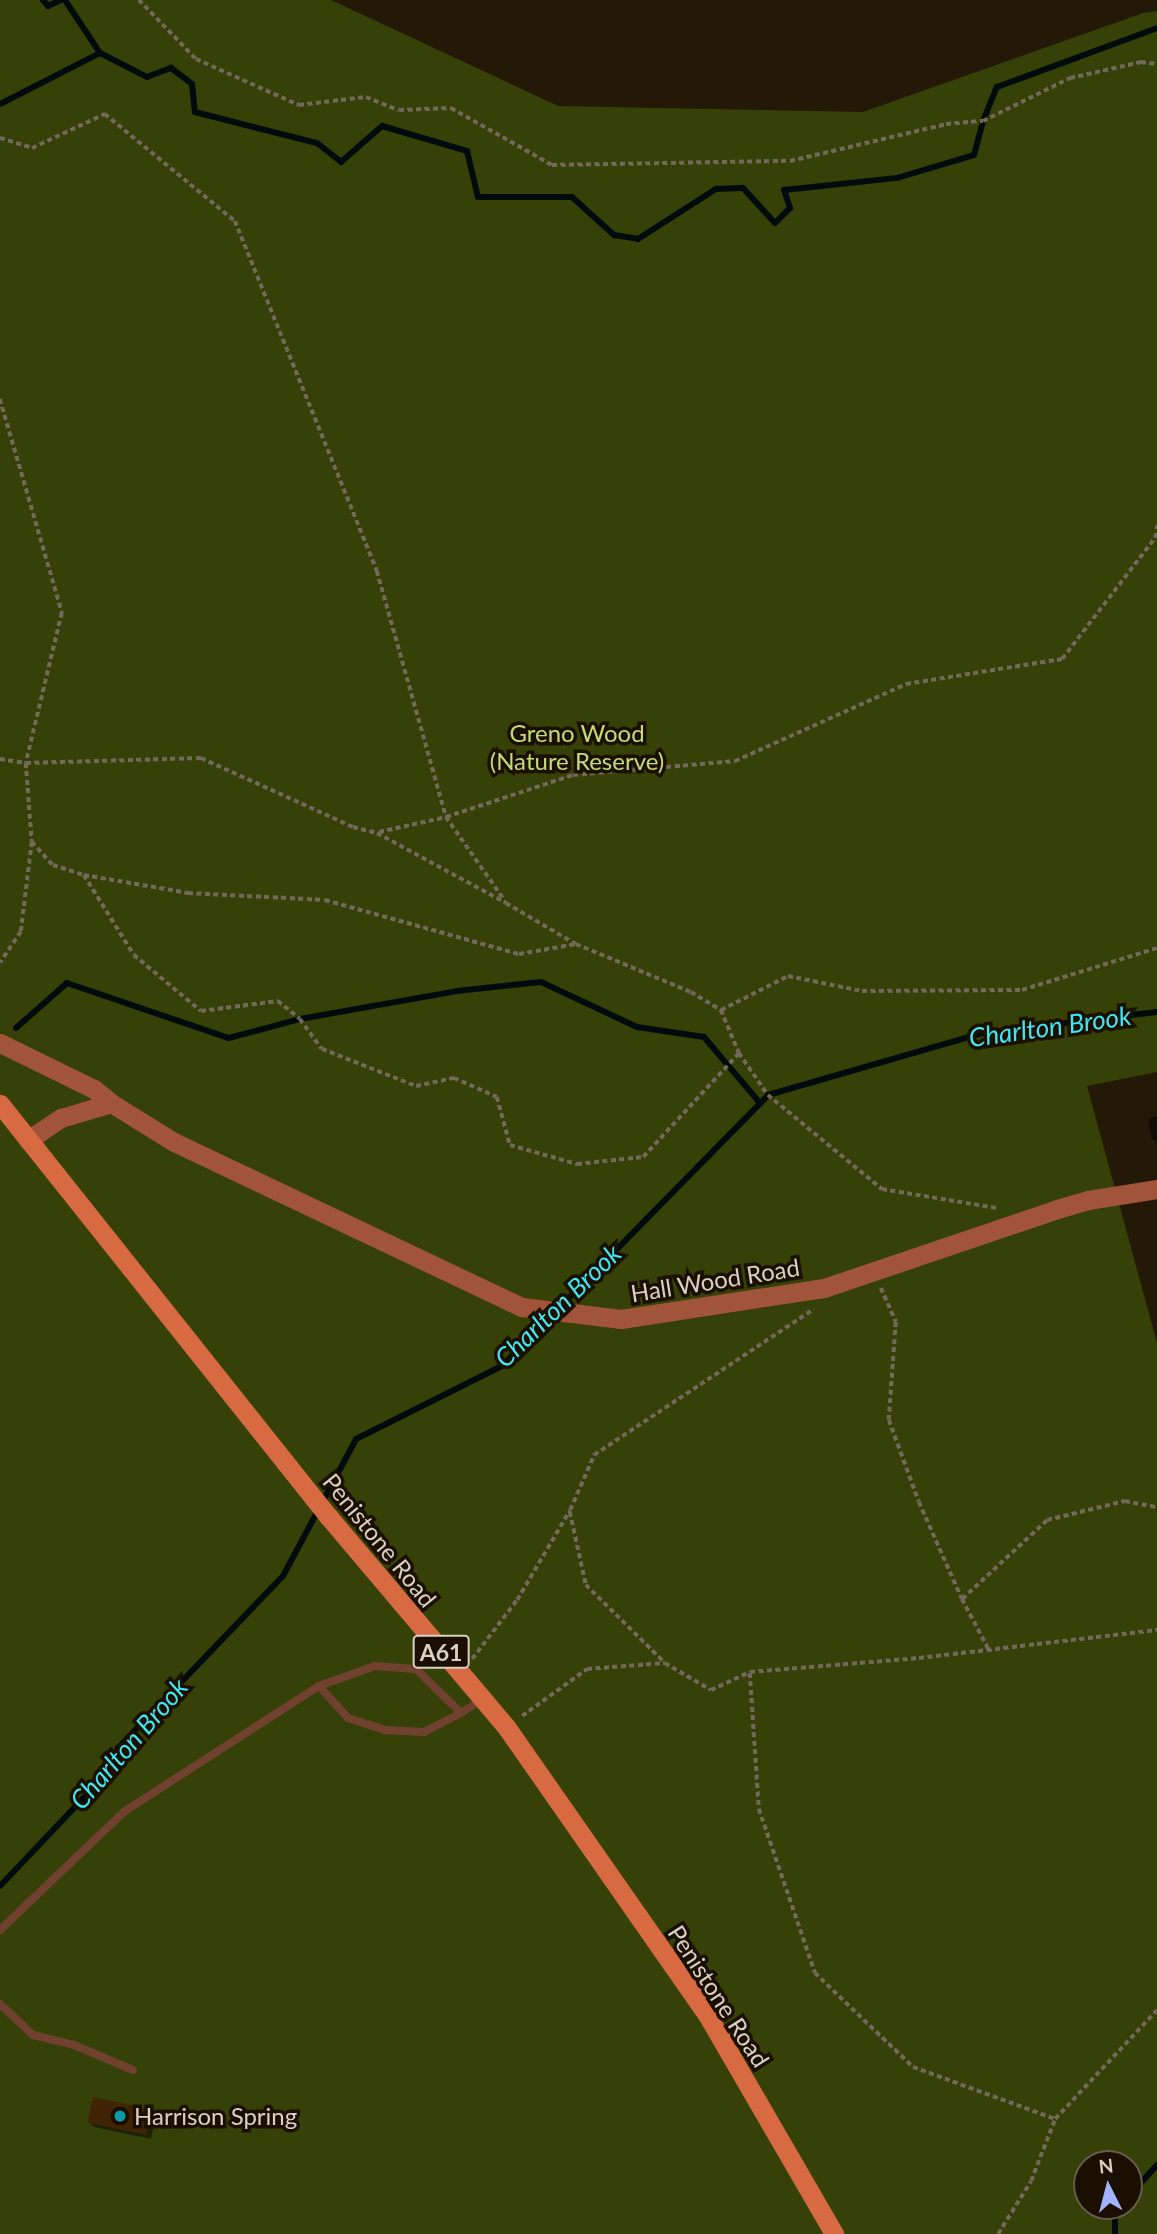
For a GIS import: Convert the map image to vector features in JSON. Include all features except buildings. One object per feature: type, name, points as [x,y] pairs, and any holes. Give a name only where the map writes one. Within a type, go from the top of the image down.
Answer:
[{"type":"highway","name":"Penistone Road","points":[[0,1104],[328,1516],[507,1728],[709,2018],[834,2234]]},
{"type":"main road","name":"Hall Wood Road","points":[[0,1043],[94,1089],[174,1142],[522,1307],[621,1319],[824,1288],[1088,1200],[1157,1189]]},
{"type":"main road","points":[[29,1140],[61,1118],[111,1102]]},
{"type":"lane","points":[[0,1930],[125,1811],[319,1686],[375,1666],[416,1670],[461,1713]]},
{"type":"lane","points":[[319,1686],[348,1718],[386,1730],[424,1732],[481,1700]]},
{"type":"lane","points":[[0,2004],[33,2035],[74,2045],[133,2070]]},
{"type":"path","points":[[139,0],[196,58],[299,105],[366,97],[399,110],[451,108],[552,165],[790,162],[946,124],[983,121],[1070,78],[1141,62],[1157,64]]},
{"type":"path","points":[[0,138],[32,148],[105,114],[235,221],[377,571],[446,817],[506,902]]},
{"type":"path","points":[[0,399],[62,613],[26,763],[32,842],[21,932],[0,963]]},
{"type":"path","points":[[377,833],[446,817],[573,775],[735,761],[906,684],[1062,659],[1155,538],[1157,525]]},
{"type":"path","points":[[0,759],[26,763],[201,758],[353,827],[377,833],[506,902],[576,944],[691,992],[721,1010],[739,1053],[768,1095],[882,1189],[997,1208],[1023,1220]]},
{"type":"path","points":[[32,842],[53,865],[83,875],[188,892],[325,900],[519,954],[576,944]]},
{"type":"path","points":[[83,875],[134,955],[201,1011],[278,1001],[299,1019],[322,1049],[416,1086],[454,1077],[496,1097],[510,1145],[577,1164],[643,1157],[739,1053]]},
{"type":"path","points":[[721,1010],[788,976],[862,991],[1022,990],[1157,948]]},
{"type":"path","points":[[874,1273],[896,1322],[889,1420],[919,1502],[962,1599],[989,1650]]},
{"type":"path","points":[[460,1675],[517,1600],[569,1510],[594,1455],[817,1308],[824,1288]]},
{"type":"path","points":[[962,1599],[1047,1520],[1125,1501],[1157,1507]]},
{"type":"path","points":[[569,1510],[586,1585],[665,1663],[710,1690],[750,1671],[989,1650],[1157,1630]]},
{"type":"path","points":[[507,1728],[587,1669],[665,1663]]},
{"type":"path","points":[[750,1671],[759,1809],[815,1973],[913,2067],[1055,2119]]},
{"type":"path","points":[[998,2234],[1031,2181],[1055,2119],[1157,2010]]},
{"type":"green space","name":"Greno Wood (Nature Reserve)","points":[[0,0],[331,0],[558,106],[863,112],[1143,13],[1157,11],[1157,1072],[1087,1086],[1157,1343],[1157,2234],[0,2234]]},
{"type":"waterway","points":[[43,0],[48,6],[61,0]]},
{"type":"waterway","points":[[65,0],[100,53],[147,77],[171,68],[192,84],[195,112],[317,143],[341,162],[382,126],[467,151],[478,197],[572,197],[614,235],[638,239],[716,189],[743,188],[775,223],[790,208],[784,190],[897,178],[974,155],[983,121],[997,87],[1157,28]]},
{"type":"waterway","points":[[0,104],[100,53]]},
{"type":"waterway","points":[[16,1028],[67,983],[229,1038],[300,1019],[457,991],[541,982],[637,1027],[704,1037],[760,1103]]},
{"type":"waterway","name":"Charlton Brook","points":[[0,1886],[110,1770],[118,1748],[283,1576],[356,1439],[502,1366],[768,1095],[983,1033],[1157,1012]]},
{"type":"waterway","points":[[1143,2180],[1157,2165]]},
{"type":"waterway","points":[[1115,2220],[1115,2234]]},
{"type":"place","name":"Harrison Spring","points":[[120,2116]]}]
